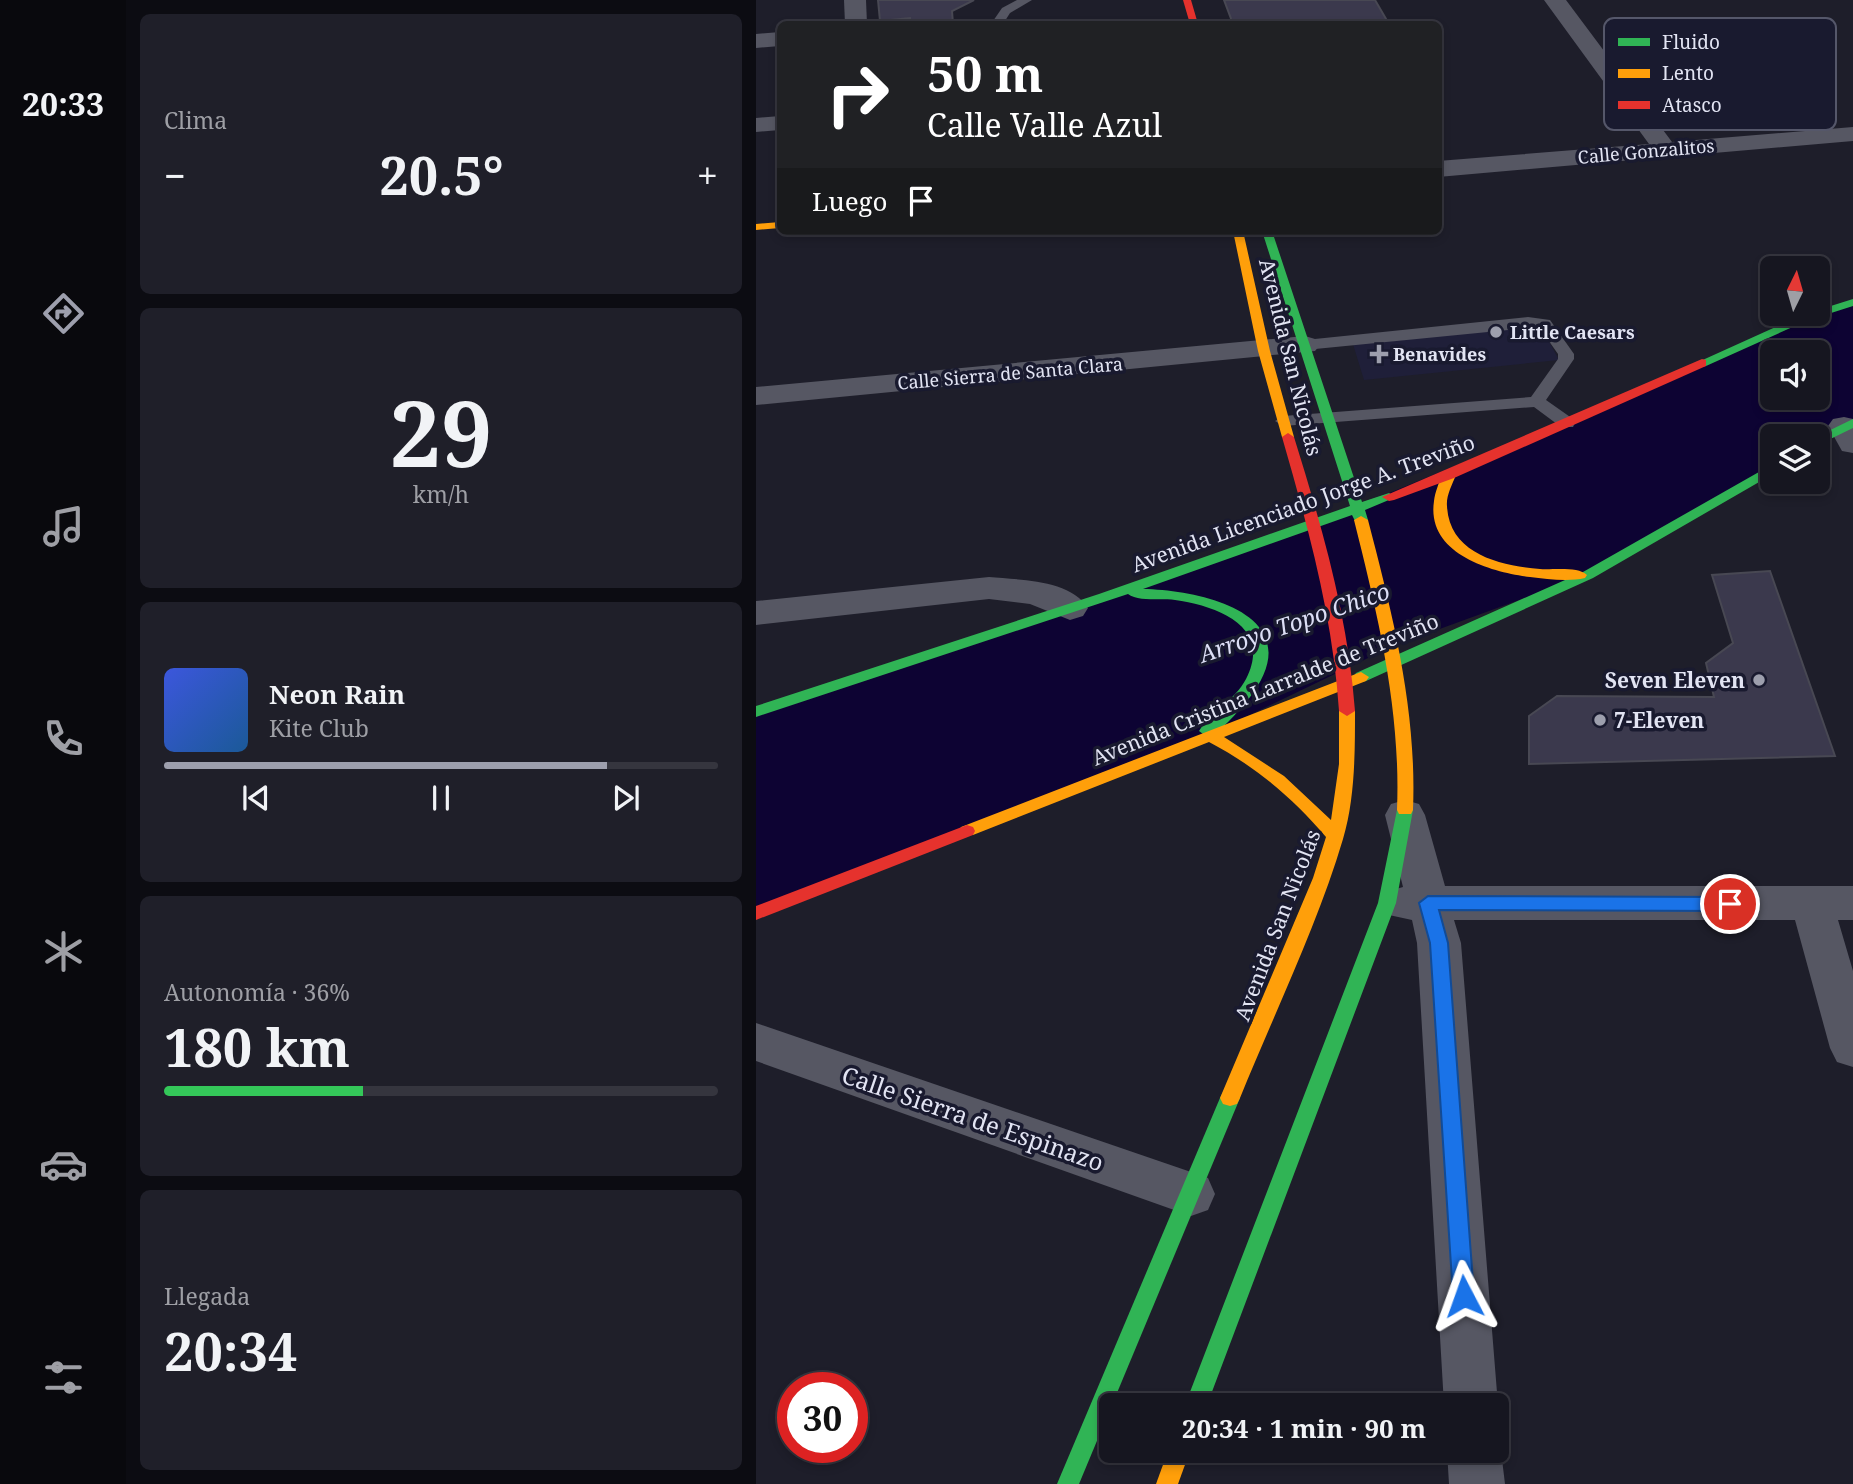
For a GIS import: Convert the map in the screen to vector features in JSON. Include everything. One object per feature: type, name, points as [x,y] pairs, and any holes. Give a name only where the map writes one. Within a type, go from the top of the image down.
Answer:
[{"type":"main road","points":[[1187,0],[1193,21]]},
{"type":"main road","points":[[756,227],[777,225]]},
{"type":"main road","name":"Avenida San Nicolás","points":[[1068,1484],[1322,878],[1336,837],[1344,774],[1347,683],[1320,548],[1264,350],[1239,235]]},
{"type":"main road","name":"Avenida San Nicolás","points":[[1269,235],[1358,508],[1393,646],[1408,778],[1405,816]]},
{"type":"main road","name":"Avenida Licenciado Jorge A. Treviño","points":[[756,712],[1119,594],[1449,475],[1802,319],[1853,302]]},
{"type":"main road","points":[[1449,475],[1440,492],[1442,525],[1462,552],[1486,564],[1553,577],[1588,575]]},
{"type":"main road","name":"Avenida Cristina Larralde de Treviño","points":[[756,913],[1396,663],[1588,575],[1760,476]]},
{"type":"main road","points":[[1119,594],[1155,592],[1223,607],[1244,618],[1259,637],[1262,654],[1259,668],[1244,695],[1204,738],[1252,757],[1279,775],[1307,800],[1336,837]]},
{"type":"main road","points":[[1201,1393],[1407,903]]},
{"type":"main road","points":[[1167,1484],[1175,1463]]},
{"type":"street","points":[[855,0],[856,21]]},
{"type":"street","points":[[1555,0],[1604,66]]},
{"type":"street","points":[[756,41],[777,39]]},
{"type":"street","points":[[756,125],[777,123]]},
{"type":"street","points":[[1651,130],[1665,149]]},
{"type":"street","name":"Calle Gonzalitos","points":[[1442,169],[1853,134]]},
{"type":"street","name":"Calle Sierra de Santa Clara","points":[[756,396],[1306,345]]},
{"type":"street","points":[[756,613],[989,588],[1037,593],[1070,608]]},
{"type":"street","points":[[1405,816],[1407,903],[1439,943],[1470,1393]]},
{"type":"street","points":[[1407,903],[1833,903],[1853,1048]]},
{"type":"street","name":"Calle Sierra de Espinazo","points":[[756,1042],[1191,1194]]},
{"type":"street","points":[[1475,1463],[1477,1484]]},
{"type":"lane","points":[[999,21],[1006,12],[1026,0]]},
{"type":"lane","points":[[1306,345],[1528,322],[1544,323],[1566,354],[1566,359],[1536,402]]},
{"type":"lane","points":[[1283,421],[1536,402],[1567,423]]},
{"type":"shaded area","points":[[1539,323],[1559,360],[1364,380],[1352,341]]},
{"type":"water","name":"Arroyo Topo Chico","points":[[1853,302],[1853,423],[1830,432],[1830,424],[1760,424],[1760,476],[1588,575],[1393,646],[1198,740],[756,913],[756,712],[1314,524],[1760,340],[1760,410],[1830,410],[1830,340],[1761,340],[1795,326],[1830,326],[1830,311]]},
{"type":"building","points":[[878,0],[974,0],[952,11],[953,21],[910,21],[910,18],[880,21]]},
{"type":"building","points":[[1224,0],[1375,0],[1387,21],[1232,21]]},
{"type":"building","name":"Seven Eleven","points":[[1770,571],[1835,756],[1529,764],[1529,716],[1557,696],[1714,697],[1706,663],[1733,643],[1712,575]]},
{"type":"traffic: fast","points":[[1268,235],[1361,520]]},
{"type":"traffic: fast","points":[[1702,363],[1802,319],[1853,302]]},
{"type":"traffic: fast","points":[[1830,435],[1853,423]]},
{"type":"traffic: fast","points":[[1361,677],[1588,575],[1760,476]]},
{"type":"traffic: fast","points":[[756,712],[1104,597],[1389,497]]},
{"type":"traffic: fast","points":[[1135,593],[1175,596],[1220,606],[1239,616],[1253,629],[1260,646],[1258,668],[1254,677],[1237,702],[1207,731]]},
{"type":"traffic: fast","points":[[1201,1393],[1387,903],[1405,810]]},
{"type":"traffic: fast","points":[[1068,1484],[1230,1098]]},
{"type":"traffic: slow","points":[[756,227],[777,225]]},
{"type":"traffic: slow","points":[[1239,235],[1264,351],[1288,437]]},
{"type":"traffic: slow","points":[[1449,475],[1440,506],[1444,528],[1455,544],[1492,565],[1539,573],[1580,575]]},
{"type":"traffic: slow","points":[[1361,520],[1388,627],[1401,700],[1405,737],[1405,810]]},
{"type":"traffic: slow","points":[[967,831],[1361,677]]},
{"type":"traffic: slow","points":[[1230,1098],[1322,878],[1339,822],[1347,764],[1347,711]]},
{"type":"traffic: slow","points":[[1210,736],[1246,756],[1279,780],[1336,837]]},
{"type":"traffic: slow","points":[[1167,1484],[1175,1463]]},
{"type":"traffic: jam","points":[[1187,0],[1193,21]]},
{"type":"traffic: jam","points":[[1389,497],[1449,475],[1702,363]]},
{"type":"traffic: jam","points":[[1288,437],[1334,607],[1345,676],[1347,711]]},
{"type":"traffic: jam","points":[[756,913],[967,831]]},
{"type":"place","name":"Little Caesars","points":[[1496,332]]},
{"type":"place","name":"Benavides","points":[[1379,354]]},
{"type":"place","name":"Seven Eleven","points":[[1759,680]]},
{"type":"place","name":"7-Eleven","points":[[1600,720]]},
{"type":"route","points":[[1464,1296],[1439,943],[1428,903],[1730,904]]}]
